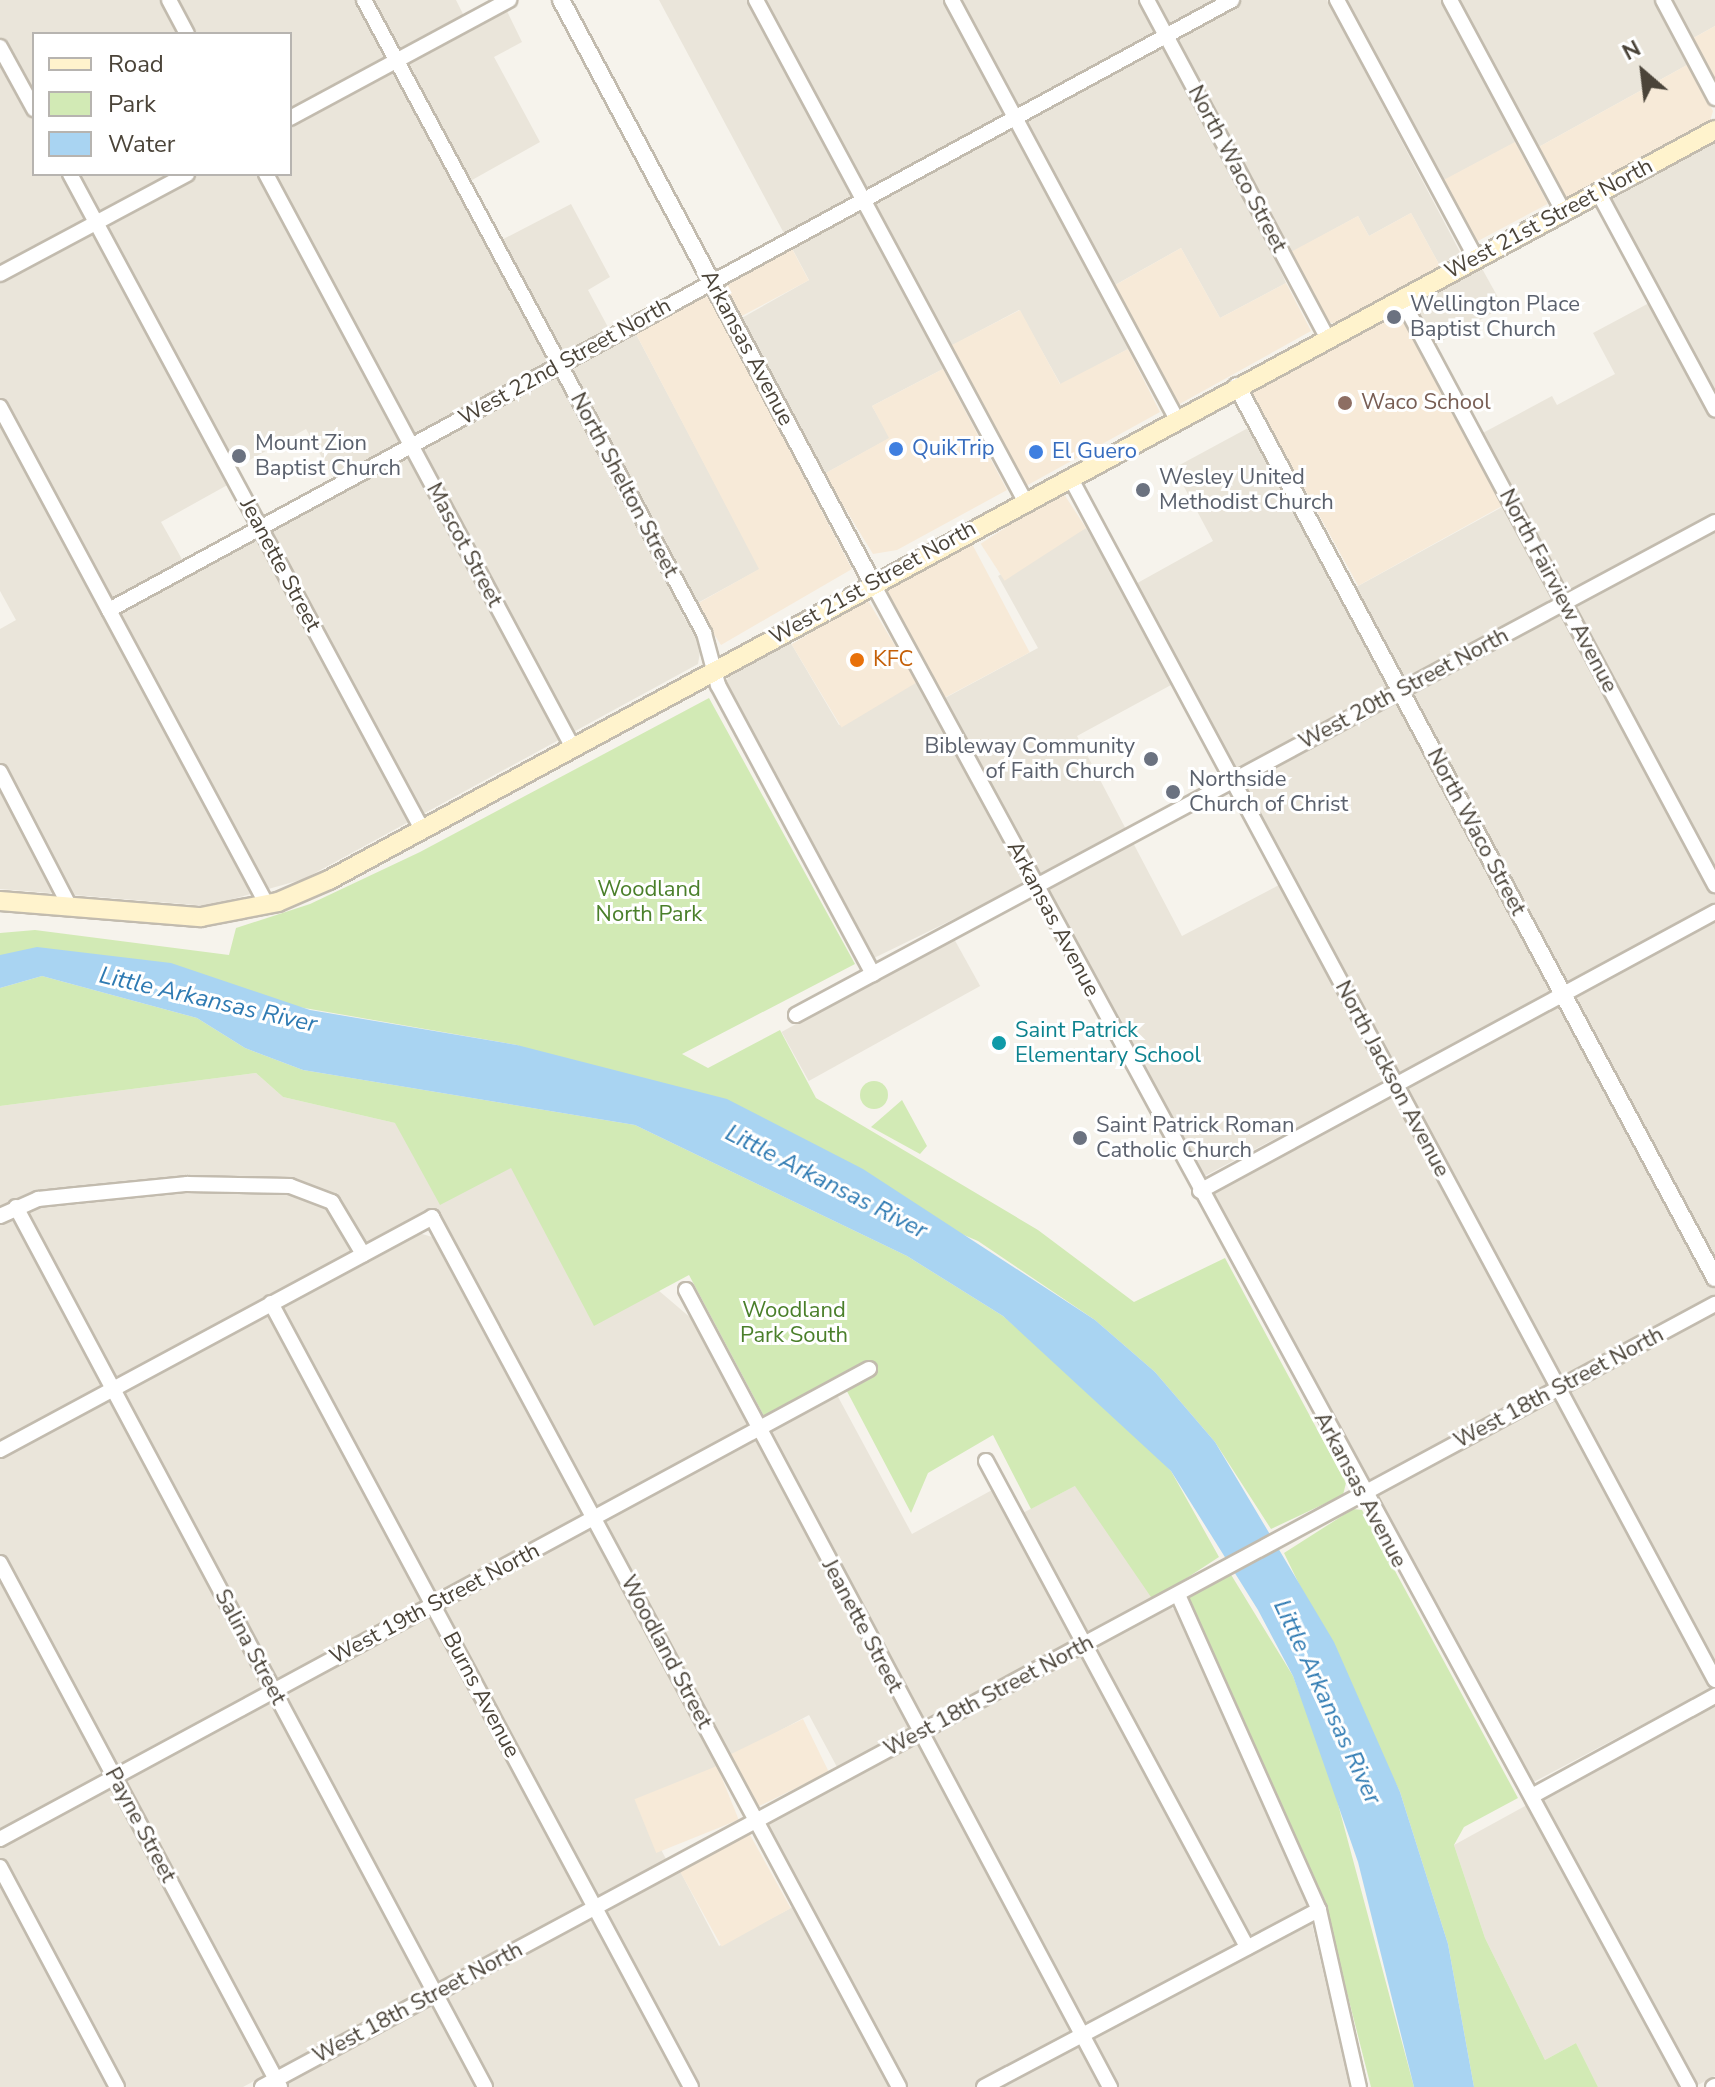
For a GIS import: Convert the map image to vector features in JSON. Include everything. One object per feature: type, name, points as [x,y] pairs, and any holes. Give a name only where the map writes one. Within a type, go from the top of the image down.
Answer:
[{"type":"main road","name":"West 21st Street North","points":[[0,901],[68,903],[201,917],[267,905],[422,829],[1327,337],[1715,130]]},
{"type":"street","points":[[169,0],[186,32]]},
{"type":"street","name":"North Shelton Street","points":[[364,0],[704,633],[714,669],[873,974]]},
{"type":"street","points":[[292,117],[509,0]]},
{"type":"street","name":"Arkansas Avenue","points":[[561,0],[1362,1494],[1532,1796],[1689,2087]]},
{"type":"street","points":[[756,0],[1025,501]]},
{"type":"street","points":[[952,0],[1177,419]]},
{"type":"street","name":"North Waco Street","points":[[1147,0],[1327,337]]},
{"type":"street","name":"West 22nd Street North","points":[[109,610],[1232,0]]},
{"type":"street","points":[[1337,0],[1476,258]]},
{"type":"street","points":[[1450,0],[1563,211]]},
{"type":"street","points":[[1663,0],[1715,98]]},
{"type":"street","points":[[0,47],[32,105]]},
{"type":"street","name":"Jeanette Street","points":[[71,176],[422,829]]},
{"type":"street","points":[[0,274],[183,176]]},
{"type":"street","name":"Mascot Street","points":[[267,176],[572,746]]},
{"type":"street","points":[[1598,192],[1715,409]]},
{"type":"street","name":"North Fairview Avenue","points":[[1401,298],[1715,885]]},
{"type":"street","name":"North Waco Street","points":[[1237,386],[1715,1278]]},
{"type":"street","points":[[0,407],[267,905]]},
{"type":"street","name":"North Jackson Avenue","points":[[1070,477],[1715,1680]]},
{"type":"street","name":"West 20th Street North","points":[[796,1015],[1715,522]]},
{"type":"street","points":[[0,772],[68,903]]},
{"type":"street","points":[[1200,1191],[1715,912]]},
{"type":"street","points":[[0,1216],[16,1207],[187,1184],[309,1188],[332,1202],[363,1254],[0,1450]]},
{"type":"street","name":"Salina Street","points":[[16,1207],[485,2087]]},
{"type":"street","name":"Woodland Street","points":[[363,1254],[432,1217],[899,2087]]},
{"type":"street","name":"Jeanette Street","points":[[686,1290],[756,1430],[1110,2087]]},
{"type":"street","name":"Burns Avenue","points":[[271,1303],[691,2087]]},
{"type":"street","name":"West 18th Street North","points":[[262,2087],[278,2083],[435,1994],[1179,1597],[1208,1577],[1715,1304]]},
{"type":"street","name":"West 19th Street North","points":[[0,1839],[869,1369]]},
{"type":"street","points":[[986,1461],[1247,1947]]},
{"type":"street","name":"Payne Street","points":[[0,1563],[278,2083]]},
{"type":"street","points":[[1179,1597],[1319,1910],[1359,2087]]},
{"type":"street","points":[[1532,1796],[1715,1696]]},
{"type":"street","points":[[0,1867],[117,2087]]},
{"type":"street","points":[[984,2087],[1319,1910]]},
{"type":"shaded area","points":[[0,0],[456,0],[464,16],[292,108],[292,32],[32,32],[32,176],[166,176],[0,266]]},
{"type":"shaded area","points":[[659,0],[1327,0],[1460,252],[1440,266],[1411,213],[1369,236],[1358,216],[1276,261],[1286,283],[1220,318],[1181,248],[1099,294],[1128,349],[1061,385],[1019,310],[936,354],[943,369],[872,406],[890,438],[824,474],[740,319],[809,280]]},
{"type":"shaded area","points":[[1344,0],[1715,0],[1715,26],[1677,47],[1687,65],[1535,149],[1527,136],[1441,182]]},
{"type":"shaded area","points":[[506,9],[522,42],[494,57],[540,142],[456,189],[488,247],[571,204],[610,277],[588,290],[609,329],[628,319],[760,569],[681,612],[701,646],[698,664],[304,879],[208,906],[0,889],[0,629],[16,620],[0,591],[0,282],[196,176],[292,176],[292,124]],"holes":[[[306,429],[334,479],[183,561],[161,522],[240,478],[235,468]]]},
{"type":"shaded area","points":[[1715,26],[1715,86],[1690,40]]},
{"type":"shaded area","points":[[1687,65],[1713,111],[1710,121],[1565,198],[1535,149]]},
{"type":"shaded area","points":[[1715,140],[1715,905],[1203,1177],[1038,878],[872,959],[726,683],[731,670],[789,640],[839,725],[931,674],[945,698],[1038,648],[998,576],[1086,528],[1123,591],[1213,541],[1174,468],[1248,428],[1338,597],[1515,500],[1479,435],[1552,396],[1557,405],[1615,374],[1593,333],[1651,302],[1610,200]],"holes":[[[1171,685],[1279,885],[1182,936],[1077,736]]]},
{"type":"shaded area","points":[[1515,142],[1548,204],[1474,243],[1441,181]]},
{"type":"shaded area","points":[[1411,213],[1440,266],[1336,324],[1324,321],[1287,254],[1358,216],[1369,236]]},
{"type":"shaded area","points":[[790,245],[809,280],[740,317],[721,282]]},
{"type":"shaded area","points":[[1181,248],[1220,318],[1286,283],[1311,331],[1176,406],[1110,288]]},
{"type":"shaded area","points":[[1480,265],[1503,307],[1437,344],[1414,302]]},
{"type":"shaded area","points":[[697,296],[709,297],[852,569],[721,645],[695,605],[759,569],[635,332]]},
{"type":"shaded area","points":[[1020,310],[1060,384],[1128,349],[1160,412],[1026,486],[948,347]]},
{"type":"shaded area","points":[[1398,311],[1505,504],[1358,586],[1251,392]]},
{"type":"shaded area","points":[[943,369],[1007,490],[897,550],[873,554],[824,474],[889,438],[872,406]]},
{"type":"shaded area","points":[[1062,491],[1086,528],[1005,581],[981,544]]},
{"type":"shaded area","points":[[971,542],[1030,652],[944,698],[885,588]]},
{"type":"shaded area","points":[[867,599],[917,682],[842,727],[792,644]]},
{"type":"shaded area","points":[[1715,920],[1715,1686],[1530,1784],[1212,1194]]},
{"type":"shaded area","points":[[953,937],[980,986],[809,1081],[782,1032]]},
{"type":"shaded area","points":[[256,1073],[283,1097],[464,1139],[507,1161],[692,1319],[755,1437],[836,1393],[912,1534],[992,1490],[1009,1520],[1096,1475],[1151,1532],[1183,1582],[837,1767],[809,1715],[729,1758],[435,1208],[0,1441],[0,1106]]},
{"type":"shaded area","points":[[419,1233],[432,1237],[717,1766],[639,1808],[666,1859],[243,2087],[0,2087],[0,1457]]},
{"type":"shaded area","points":[[1170,1607],[1181,1613],[1306,1898],[1350,2087],[275,2087],[679,1869],[719,1946],[791,1908],[805,1900],[768,1829],[770,1819]]},
{"type":"shaded area","points":[[1715,1702],[1715,2076],[1694,2087],[1598,2087],[1576,2043],[1545,2060],[1485,1938],[1454,1845]]},
{"type":"shaded area","points":[[803,1719],[829,1772],[753,1809],[728,1756]]},
{"type":"shaded area","points":[[717,1766],[739,1820],[656,1853],[634,1799]]},
{"type":"shaded area","points":[[749,1833],[791,1908],[722,1947],[680,1871]]},
{"type":"green space","name":"Woodland North Park","points":[[709,698],[855,964],[682,1054],[708,1068],[780,1030],[816,1098],[1038,1230],[1134,1302],[1225,1258],[1346,1483],[1343,1495],[1271,1529],[1215,1442],[1155,1372],[1095,1320],[978,1241],[517,1045],[0,955],[0,933],[35,930],[229,955],[236,928],[310,904],[420,852]]},
{"type":"green space","name":"Woodland Park South","points":[[42,976],[197,1018],[245,1048],[303,1070],[635,1125],[907,1256],[1003,1316],[1128,1425],[1171,1471],[1219,1557],[1153,1600],[1075,1486],[1031,1509],[993,1435],[928,1473],[911,1513],[840,1378],[765,1418],[689,1275],[594,1326],[511,1168],[440,1205],[395,1123],[283,1097],[256,1073],[0,1106],[0,988]]},
{"type":"green space","points":[[874,1081],[884,1085],[888,1095],[884,1105],[874,1109],[864,1105],[860,1095],[864,1085]]},
{"type":"green space","points":[[902,1100],[927,1146],[920,1154],[871,1127]]},
{"type":"green space","points":[[1353,1509],[1362,1510],[1518,1798],[1464,1827],[1454,1845],[1485,1938],[1545,2060],[1576,2043],[1598,2087],[1474,2087],[1448,1944],[1400,1792],[1284,1553]]},
{"type":"green space","points":[[1230,1573],[1293,1676],[1331,1778],[1414,2087],[1371,2087],[1325,1906],[1187,1599]]},
{"type":"water","name":"Little Arkansas River","points":[[37,947],[171,963],[310,1010],[517,1045],[727,1099],[863,1169],[1095,1320],[1155,1372],[1215,1442],[1334,1642],[1400,1792],[1448,1944],[1474,2087],[1414,2087],[1358,1862],[1293,1676],[1258,1610],[1171,1471],[1003,1316],[907,1256],[635,1125],[303,1070],[245,1048],[197,1018],[42,976],[0,988],[0,955]]},
{"type":"place","name":"Wellington Place Baptist Church","points":[[1394,317]]},
{"type":"place","name":"Waco School","points":[[1345,403]]},
{"type":"place","name":"QuikTrip","points":[[896,449]]},
{"type":"place","name":"El Guero","points":[[1036,452]]},
{"type":"place","name":"Mount Zion Baptist Church","points":[[239,456]]},
{"type":"place","name":"Wesley United Methodist Church","points":[[1143,490]]},
{"type":"place","name":"KFC","points":[[857,660]]},
{"type":"place","name":"Bibleway Community of Faith Church","points":[[1151,759]]},
{"type":"place","name":"Northside Church of Christ","points":[[1173,792]]},
{"type":"place","name":"Saint Patrick Elementary School","points":[[999,1043]]},
{"type":"place","name":"Saint Patrick Roman Catholic Church","points":[[1080,1138]]}]
